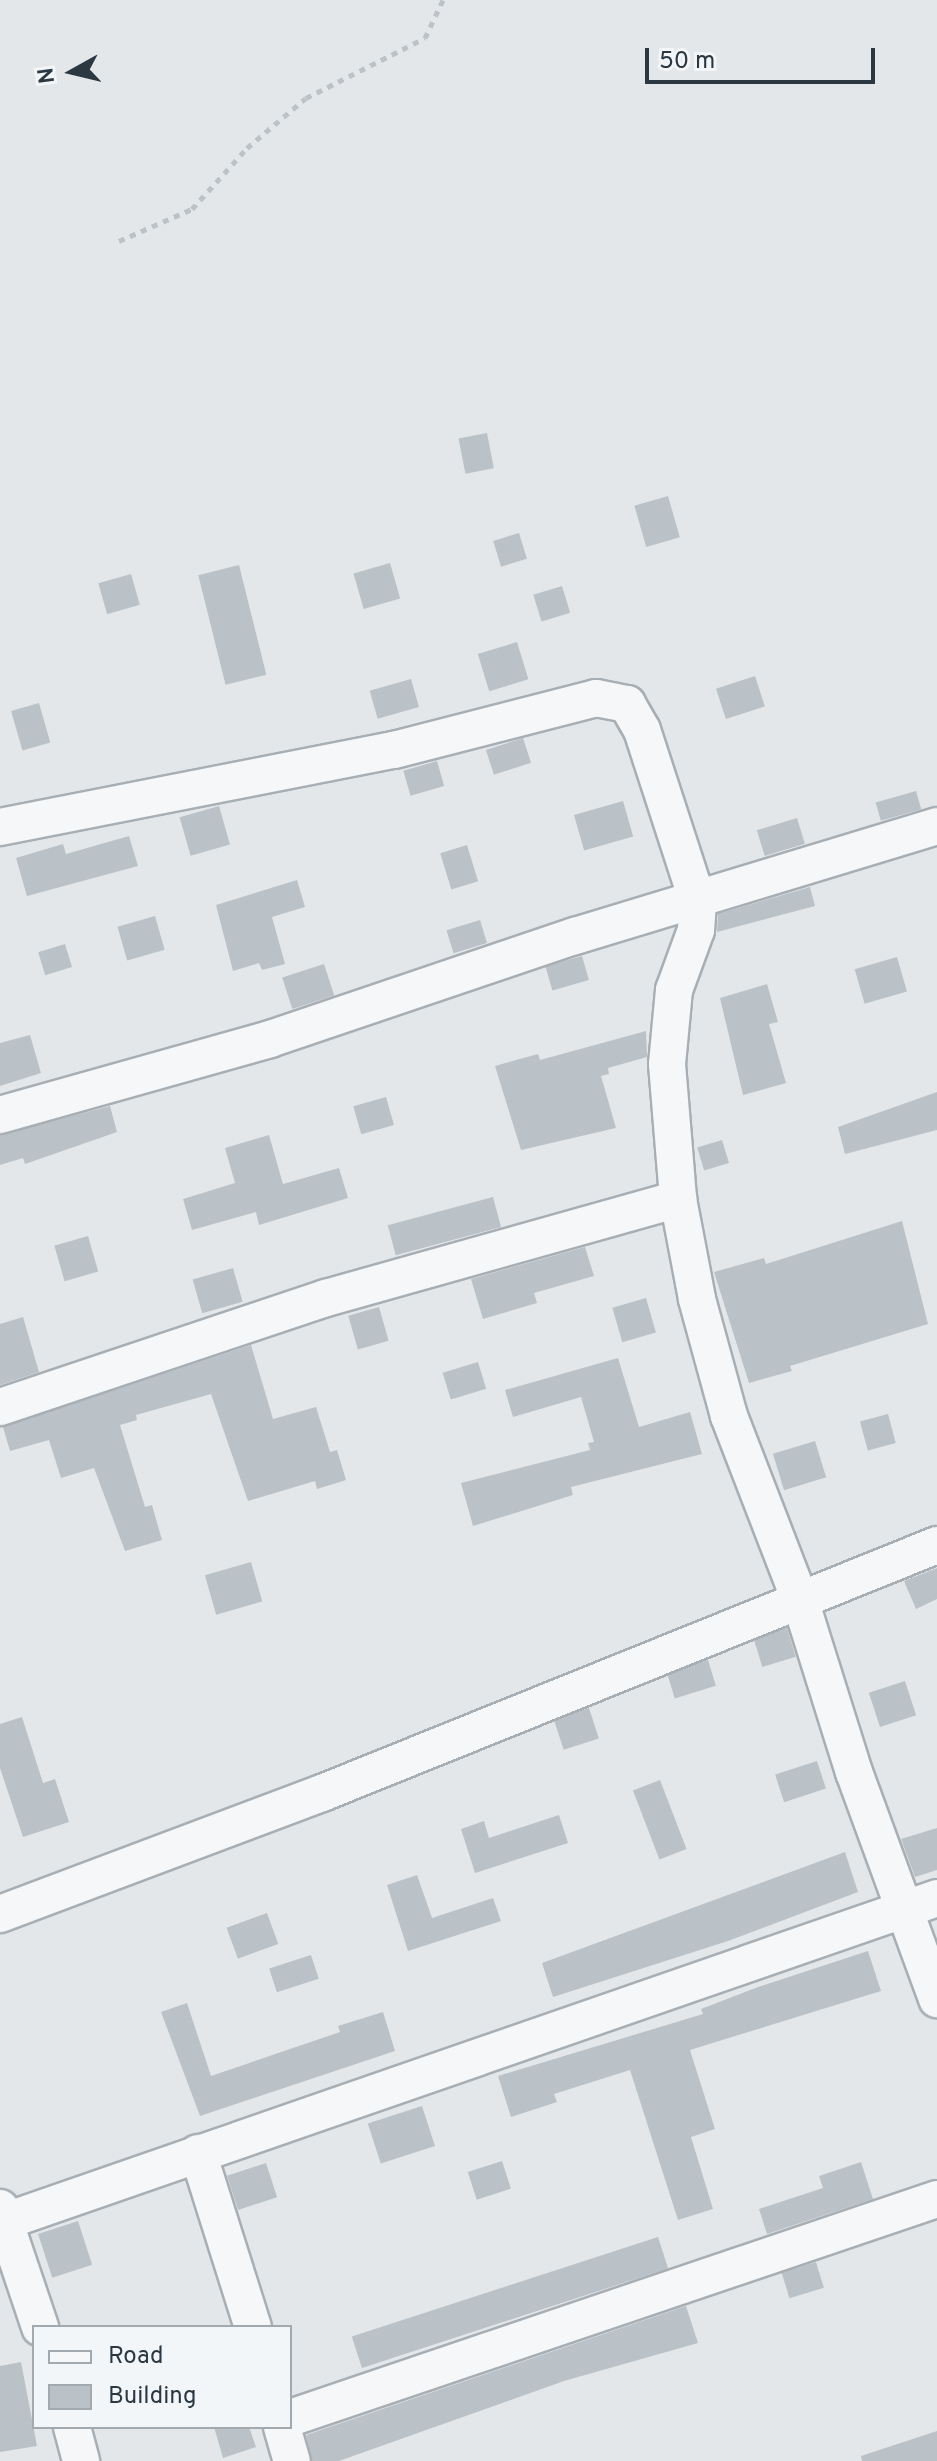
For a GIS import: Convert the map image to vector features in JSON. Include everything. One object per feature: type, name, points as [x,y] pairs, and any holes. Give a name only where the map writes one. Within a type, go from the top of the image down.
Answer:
[{"type":"street","points":[[0,827],[394,750],[596,698],[627,704],[642,730],[698,902],[696,930],[674,990],[667,1064],[678,1199],[697,1299],[729,1416],[800,1600],[903,1909],[937,1999]]},
{"type":"street","points":[[0,1115],[270,1039],[575,936],[698,902],[937,826]]},
{"type":"street","points":[[0,1407],[326,1298],[678,1199]]},
{"type":"street","points":[[0,1914],[322,1793],[937,1545]]},
{"type":"street","points":[[39,2325],[2,2218],[937,1898]]},
{"type":"street","points":[[198,2153],[252,2325]]},
{"type":"street","points":[[292,2417],[937,2199]]},
{"type":"street","points":[[73,2429],[81,2461]]},
{"type":"street","points":[[283,2429],[292,2461]]},
{"type":"path","points":[[119,241],[192,209],[247,148],[306,98],[425,38],[443,0]]},
{"type":"building","points":[[487,433],[494,468],[465,474],[459,439]]},
{"type":"building","points":[[668,496],[680,537],[646,547],[634,506]]},
{"type":"building","points":[[519,533],[527,559],[501,567],[493,541]]},
{"type":"building","points":[[390,563],[400,599],[364,609],[353,573]]},
{"type":"building","points":[[239,565],[266,675],[226,685],[198,575]]},
{"type":"building","points":[[131,574],[140,605],[107,614],[98,583]]},
{"type":"building","points":[[562,586],[570,613],[541,622],[533,595]]},
{"type":"building","points":[[517,642],[528,679],[489,691],[478,654]]},
{"type":"building","points":[[755,676],[765,706],[726,719],[716,689]]},
{"type":"building","points":[[411,679],[419,707],[378,719],[370,691]]},
{"type":"building","points":[[39,703],[50,742],[22,750],[11,711]]},
{"type":"building","points":[[523,738],[531,763],[494,775],[486,750]]},
{"type":"building","points":[[437,761],[444,786],[411,796],[403,771]]},
{"type":"building","points":[[916,791],[921,809],[881,821],[876,803]]},
{"type":"building","points":[[623,801],[633,837],[584,851],[574,815]]},
{"type":"building","points":[[219,806],[230,844],[191,856],[180,817]]},
{"type":"building","points":[[797,818],[805,844],[765,856],[757,830]]},
{"type":"building","points":[[129,836],[138,866],[27,896],[16,858],[63,844],[66,854]]},
{"type":"building","points":[[467,845],[478,881],[451,890],[440,853]]},
{"type":"building","points":[[297,880],[305,907],[272,917],[285,964],[262,970],[259,963],[233,971],[216,905]]},
{"type":"building","points":[[810,887],[815,906],[717,932],[718,914]]},
{"type":"building","points":[[155,916],[165,950],[127,960],[118,927]]},
{"type":"building","points":[[480,920],[487,943],[454,953],[447,930]]},
{"type":"building","points":[[65,944],[72,967],[45,975],[38,952]]},
{"type":"building","points":[[582,956],[589,980],[552,991],[545,966]]},
{"type":"building","points":[[897,957],[907,992],[865,1004],[855,969]]},
{"type":"building","points":[[324,964],[334,995],[292,1009],[282,978]]},
{"type":"building","points":[[767,984],[778,1022],[769,1024],[786,1083],[743,1095],[720,998]]},
{"type":"building","points":[[646,1031],[647,1057],[608,1068],[609,1074],[601,1076],[616,1128],[521,1150],[495,1066],[538,1054],[540,1060]]},
{"type":"building","points":[[30,1035],[41,1073],[0,1086],[0,1043]]},
{"type":"building","points":[[937,1092],[937,1130],[845,1154],[838,1127]]},
{"type":"building","points":[[386,1097],[394,1125],[361,1134],[353,1106]]},
{"type":"building","points":[[110,1106],[117,1132],[25,1164],[23,1158],[0,1165],[0,1135]]},
{"type":"building","points":[[269,1135],[283,1184],[339,1168],[348,1198],[259,1225],[256,1212],[192,1230],[183,1199],[235,1183],[225,1148]]},
{"type":"building","points":[[722,1140],[729,1163],[704,1171],[697,1148]]},
{"type":"building","points":[[493,1197],[501,1227],[396,1255],[388,1225]]},
{"type":"building","points":[[902,1221],[928,1324],[790,1366],[792,1371],[749,1383],[714,1272],[764,1258],[766,1264]]},
{"type":"building","points":[[88,1236],[98,1272],[65,1281],[54,1246]]},
{"type":"building","points":[[585,1247],[594,1276],[534,1293],[537,1303],[483,1319],[471,1279]]},
{"type":"building","points":[[233,1268],[243,1302],[202,1313],[193,1280]]},
{"type":"building","points":[[646,1298],[656,1333],[622,1342],[612,1308]]},
{"type":"building","points":[[379,1307],[389,1341],[358,1349],[348,1316]]},
{"type":"building","points":[[23,1317],[39,1372],[0,1385],[0,1324]]},
{"type":"building","points":[[251,1345],[273,1419],[316,1407],[330,1452],[337,1450],[346,1480],[317,1489],[315,1481],[248,1501],[211,1394],[136,1415],[137,1420],[120,1425],[145,1507],[152,1505],[162,1540],[125,1551],[94,1468],[61,1478],[49,1440],[10,1451],[3,1427]]},
{"type":"building","points":[[618,1358],[639,1427],[690,1412],[702,1454],[571,1487],[573,1495],[473,1526],[461,1483],[590,1450],[588,1443],[594,1442],[581,1397],[513,1417],[505,1390]]},
{"type":"building","points":[[478,1362],[486,1389],[451,1400],[443,1373]]},
{"type":"building","points":[[888,1414],[896,1443],[868,1450],[860,1422]]},
{"type":"building","points":[[815,1441],[826,1477],[784,1490],[773,1454]]},
{"type":"building","points":[[251,1562],[262,1601],[216,1615],[205,1575]]},
{"type":"building","points":[[937,1568],[937,1599],[916,1609],[904,1581]]},
{"type":"building","points":[[787,1628],[796,1657],[762,1667],[754,1638]]},
{"type":"building","points":[[708,1660],[716,1686],[675,1698],[667,1673]]},
{"type":"building","points":[[905,1681],[916,1715],[880,1727],[869,1693]]},
{"type":"building","points":[[589,1708],[599,1738],[564,1750],[554,1719]]},
{"type":"building","points":[[22,1717],[43,1783],[55,1779],[69,1822],[23,1837],[0,1768],[0,1724]]},
{"type":"building","points":[[817,1761],[826,1789],[784,1802],[775,1775]]},
{"type":"building","points":[[660,1780],[687,1849],[659,1859],[633,1790]]},
{"type":"building","points":[[559,1815],[568,1843],[475,1873],[461,1829],[484,1821],[489,1838]]},
{"type":"building","points":[[937,1828],[937,1870],[915,1877],[901,1839]]},
{"type":"building","points":[[845,1852],[858,1892],[728,1941],[553,1997],[542,1963]]},
{"type":"building","points":[[417,1875],[432,1918],[493,1898],[501,1921],[408,1951],[387,1885]]},
{"type":"building","points":[[267,1913],[278,1944],[238,1959],[227,1928]]},
{"type":"building","points":[[868,1951],[881,1991],[690,2050],[715,2129],[691,2137],[713,2209],[678,2220],[630,2070],[554,2094],[557,2102],[511,2117],[498,2076],[703,2014],[701,2009],[758,1987]]},
{"type":"building","points":[[311,1955],[319,1979],[277,1992],[269,1969]]},
{"type":"building","points":[[187,2003],[211,2076],[340,2032],[338,2026],[383,2012],[395,2051],[200,2116],[161,2012]]},
{"type":"building","points":[[422,2106],[435,2146],[381,2164],[368,2124]]},
{"type":"building","points":[[502,2161],[511,2189],[477,2200],[468,2172]]},
{"type":"building","points":[[861,2162],[873,2199],[767,2234],[759,2209],[823,2188],[819,2176]]},
{"type":"building","points":[[266,2163],[277,2197],[238,2210],[227,2176]]},
{"type":"building","points":[[78,2221],[92,2265],[52,2278],[38,2234]]},
{"type":"building","points":[[658,2237],[668,2268],[362,2368],[352,2337]]},
{"type":"building","points":[[816,2262],[824,2288],[789,2298],[782,2273]]},
{"type":"building","points":[[686,2306],[698,2343],[564,2381],[339,2461],[312,2461],[306,2435]]},
{"type":"building","points":[[21,2362],[37,2446],[0,2452],[0,2366]]},
{"type":"building","points":[[215,2429],[250,2429],[256,2447],[223,2458]]},
{"type":"building","points":[[937,2431],[937,2461],[862,2461],[861,2456]]}]
